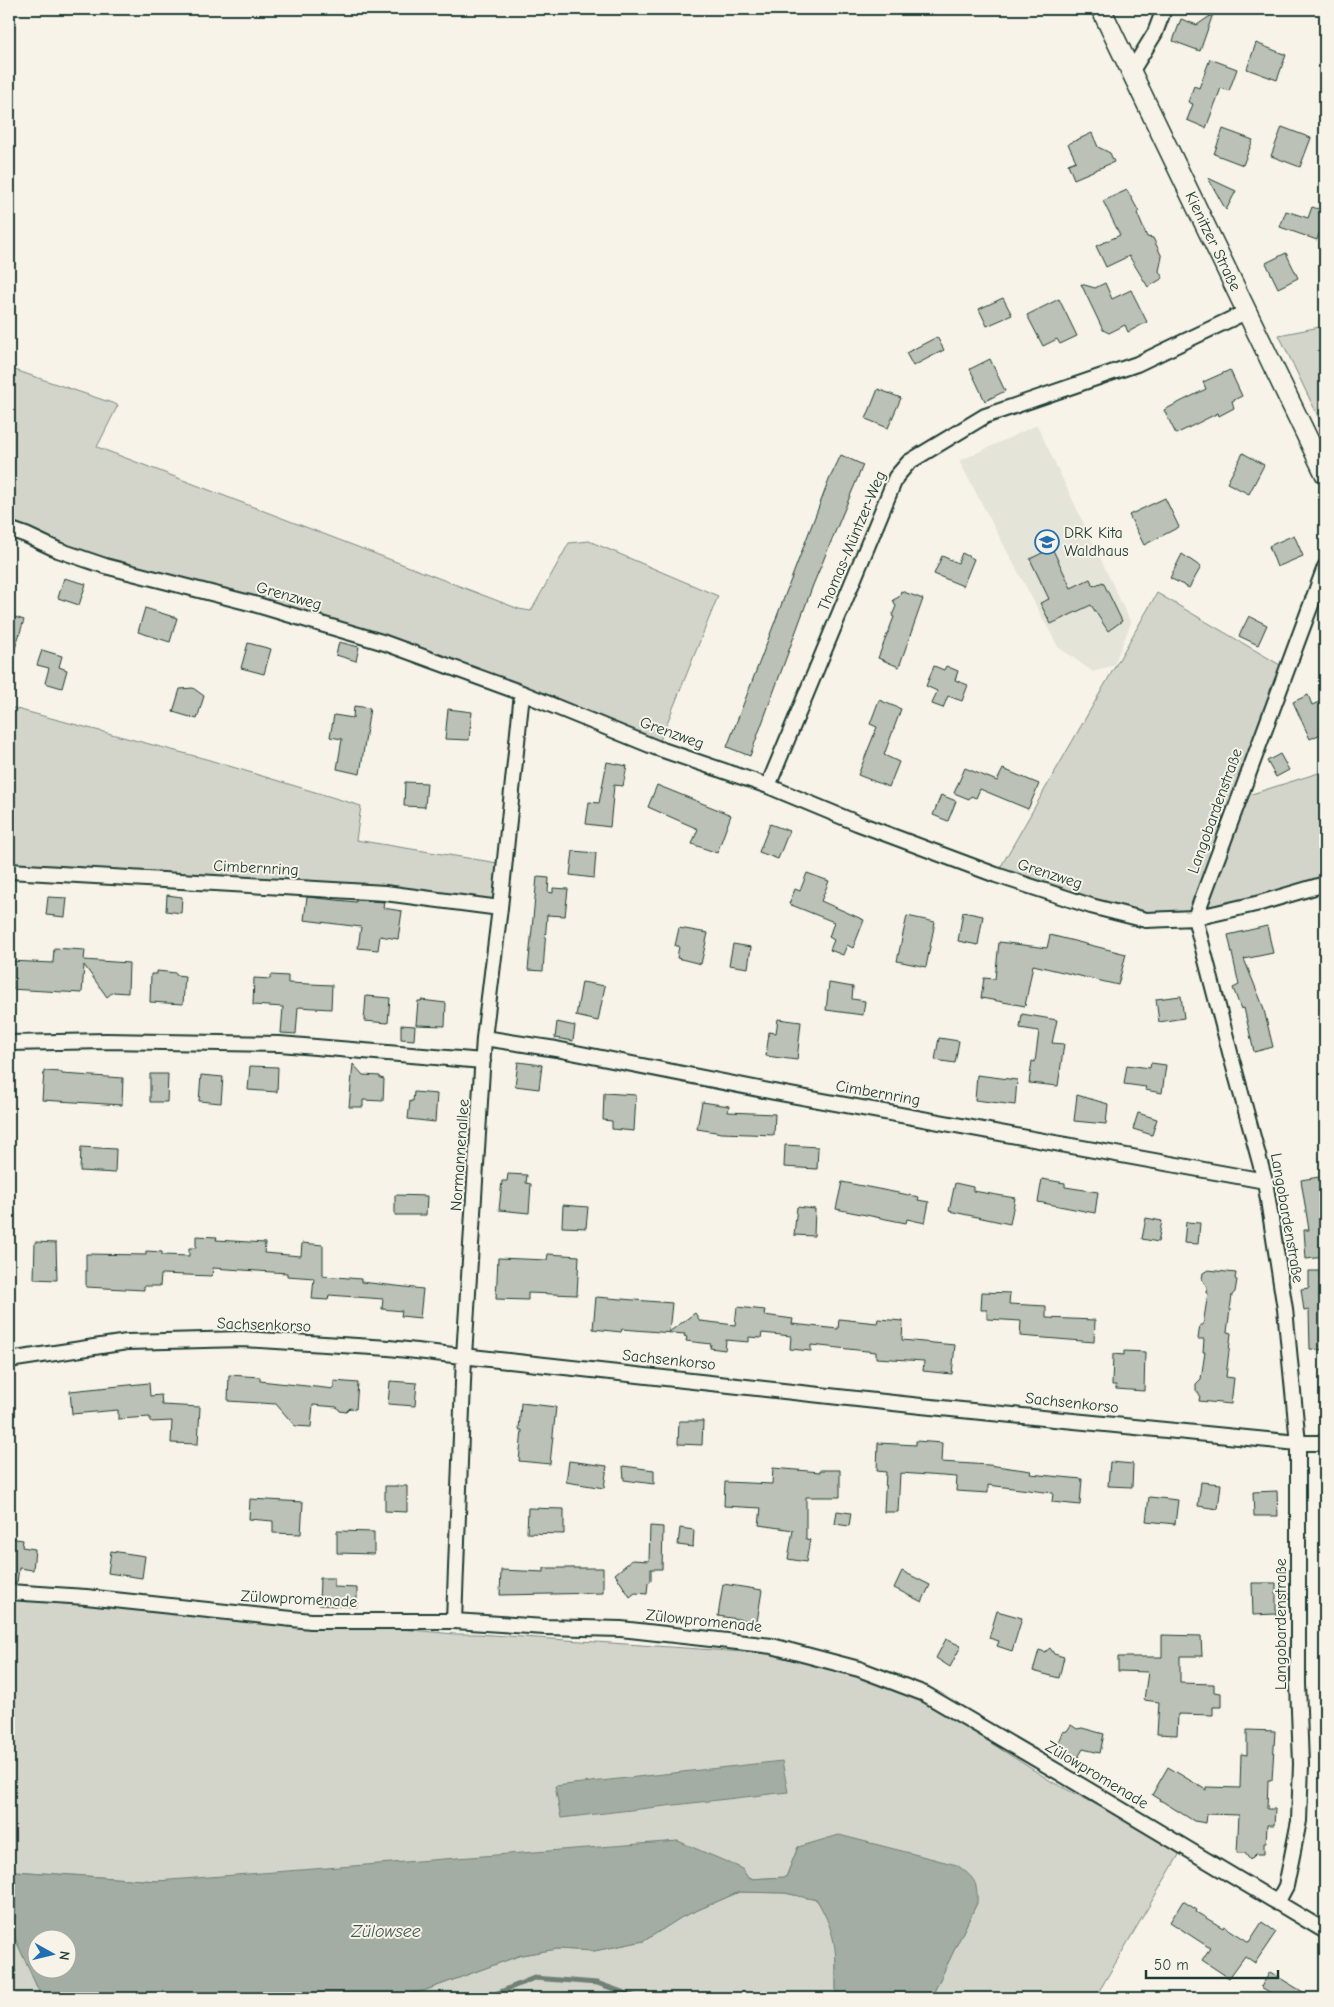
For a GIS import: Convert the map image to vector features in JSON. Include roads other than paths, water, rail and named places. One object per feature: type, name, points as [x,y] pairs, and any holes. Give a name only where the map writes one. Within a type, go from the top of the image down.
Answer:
[{"type":"street","name":"Kienitzer Straße","points":[[1101,9],[1325,474]]},
{"type":"street","points":[[1131,72],[1155,33],[1164,9]]},
{"type":"street","name":"Thomas-Müntzer-Weg","points":[[768,786],[896,477],[909,462],[985,416],[1138,364],[1248,311]]},
{"type":"street","name":"Grenzweg","points":[[9,529],[58,550],[104,566],[254,604],[385,643],[522,693],[657,748],[768,786],[857,823],[996,875],[1091,906],[1146,920],[1195,918],[1260,903],[1325,884]]},
{"type":"street","name":"Langobardenstraße","points":[[1277,1903],[1286,1886],[1299,1821],[1301,1764],[1298,1684],[1298,1443],[1285,1309],[1265,1181],[1195,918],[1325,567]]},
{"type":"street","name":"Normannenallee","points":[[454,1621],[464,1356],[484,1038],[500,908],[522,693]]},
{"type":"street","name":"Cimbernring","points":[[9,871],[385,893],[500,908]]},
{"type":"street","name":"Cimbernring","points":[[484,1038],[556,1049],[774,1092],[1265,1181]]},
{"type":"street","points":[[9,1043],[106,1041],[280,1044],[483,1061]]},
{"type":"street","name":"Sachsenkorso","points":[[9,1360],[127,1342],[243,1340],[389,1348],[912,1404],[1298,1443],[1325,1443]]},
{"type":"street","name":"Zülowpromenade","points":[[9,1592],[86,1597],[311,1621],[454,1621],[545,1627],[621,1629],[762,1645],[859,1669],[925,1694],[1060,1772],[1325,1931]]},
{"type":"water","points":[[782,1761],[788,1792],[561,1818],[555,1786]]},
{"type":"water","name":"Zülowsee","points":[[839,1835],[957,1865],[974,1881],[977,1890],[977,1903],[931,1998],[836,1998],[835,1948],[824,1913],[817,1900],[785,1893],[739,1892],[682,1917],[644,1941],[594,1951],[557,1949],[521,1955],[426,1990],[393,1998],[42,1998],[34,1980],[78,1980],[78,1930],[28,1930],[28,1967],[9,1925],[9,1878],[14,1871],[157,1881],[678,1841],[741,1868],[749,1879],[786,1877],[798,1847]]},
{"type":"waterway","points":[[486,1998],[534,1978],[597,1983],[639,1998]]},
{"type":"place","name":"DRK Kita Waldhaus","points":[[1047,542]]}]
